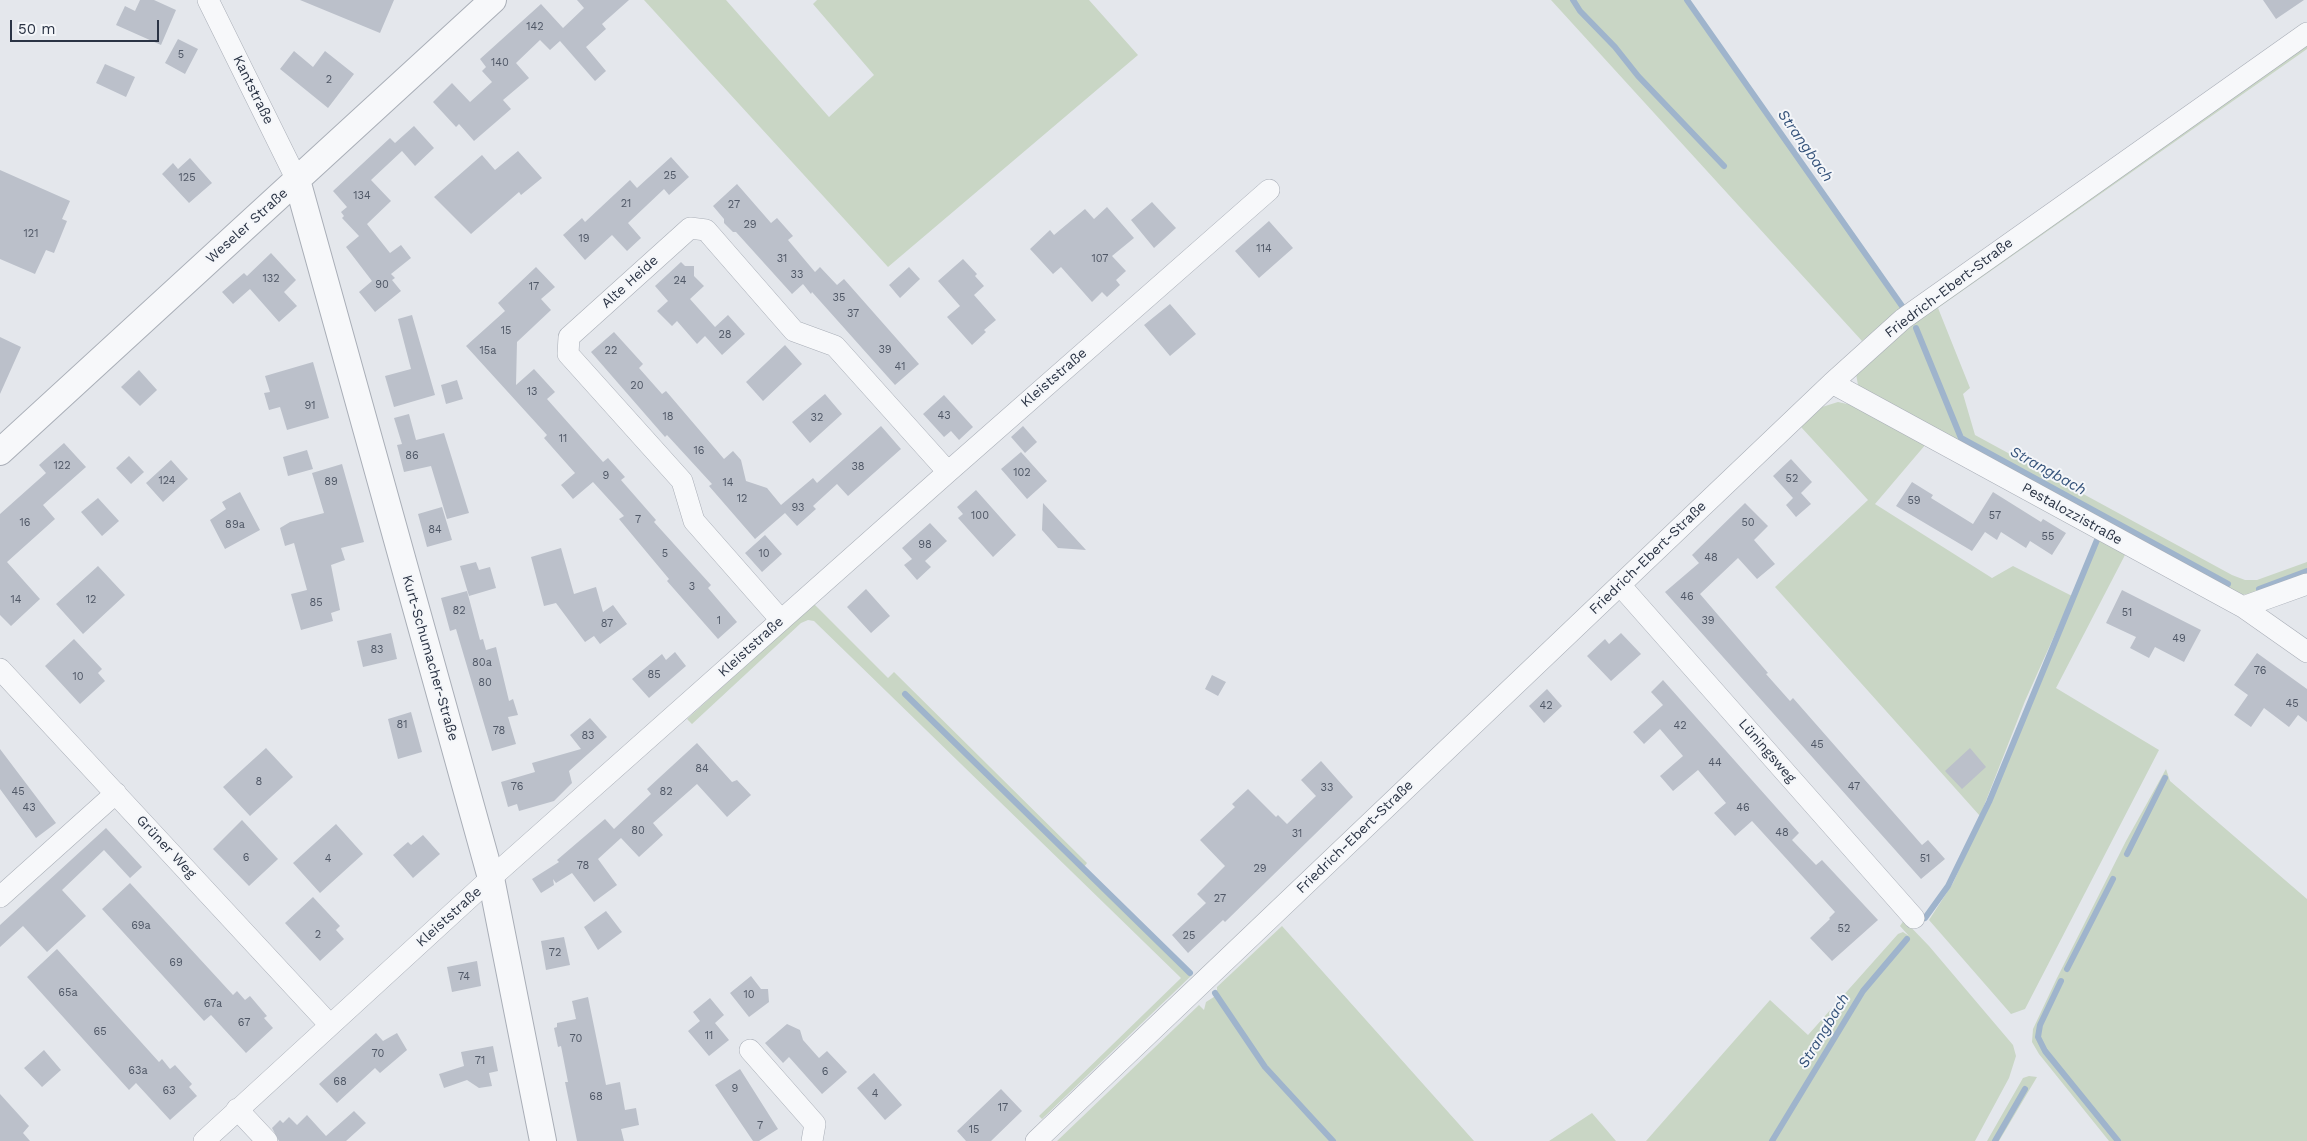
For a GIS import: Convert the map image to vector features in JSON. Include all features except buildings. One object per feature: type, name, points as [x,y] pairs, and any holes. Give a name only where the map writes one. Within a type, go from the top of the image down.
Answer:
[{"type":"street","name":"Kantstraße","points":[[208,0],[297,180]]},
{"type":"street","name":"Weseler Straße","points":[[0,452],[493,0]]},
{"type":"street","name":"Friedrich-Ebert-Straße","points":[[1036,1141],[1832,383],[1916,310],[2307,33]]},
{"type":"street","name":"Kurt-Schumacher-Straße","points":[[297,180],[492,878],[543,1141]]},
{"type":"street","name":"Kleiststraße","points":[[204,1141],[492,878],[781,620],[1270,190]]},
{"type":"street","name":"Alte Heide","points":[[781,620],[694,521],[682,481],[568,354],[569,337],[690,228],[706,230],[794,331],[836,346],[948,472]]},
{"type":"street","name":"Pestalozzistraße","points":[[1832,383],[2243,607],[2307,652]]},
{"type":"street","points":[[2243,607],[2307,584]]},
{"type":"street","name":"Lüningsweg","points":[[1620,585],[1914,918]]},
{"type":"street","name":"Grüner Weg","points":[[0,669],[330,1025]]},
{"type":"street","points":[[0,897],[116,793]]},
{"type":"street","points":[[750,1050],[815,1124],[812,1141]]},
{"type":"street","points":[[238,1109],[267,1141]]},
{"type":"green space","points":[[644,0],[726,0],[829,117],[874,75],[813,4],[817,0],[1089,0],[1138,55],[888,267]]},
{"type":"green space","points":[[1551,0],[1684,0],[1901,308],[1862,341]]},
{"type":"green space","points":[[2307,43],[2307,49],[1938,308],[1970,388],[1963,394],[1975,435],[2232,575],[2245,580],[2257,580],[2307,562],[2307,576],[2261,593],[2239,595],[1863,392],[1858,385],[1856,374],[1868,356]]},
{"type":"green space","points":[[1838,402],[1852,405],[1926,444],[1875,504],[1992,578],[2013,566],[2072,596],[2025,701],[1980,816],[1775,587],[1868,500],[1801,427],[1822,407]]},
{"type":"green space","points":[[2099,538],[2125,555],[2056,688],[2159,750],[2025,1009],[2011,1014],[1929,920],[1953,883],[1990,802]]},
{"type":"green space","points":[[814,604],[888,678],[894,672],[1087,863],[1084,867],[1192,975],[1042,1119],[1039,1116],[1181,978],[814,621],[808,620],[801,623],[692,724],[687,719]]},
{"type":"green space","points":[[2166,769],[2170,781],[2307,899],[2307,1141],[2109,1141],[2039,1054],[2032,1042],[2033,1029],[2057,978],[2126,841]]},
{"type":"green space","points":[[1904,920],[1929,946],[2013,1045],[2016,1056],[2009,1078],[1975,1141],[1646,1141],[1770,1000],[1808,1035],[1898,934],[1903,932],[1909,936],[1900,926]]},
{"type":"green space","points":[[1282,926],[1474,1141],[1057,1141],[1199,1005],[1204,1010],[1206,1002],[1217,995],[1217,987]]},
{"type":"green space","points":[[2029,1076],[2037,1077],[1999,1141],[1987,1141],[2023,1078]]},
{"type":"green space","points":[[1592,1113],[1616,1141],[1549,1141]]},
{"type":"waterway","points":[[1573,0],[1580,11],[1615,47],[1638,76],[1724,166]]},
{"type":"waterway","name":"Strangbach","points":[[1687,0],[1902,306]]},
{"type":"waterway","name":"Strangbach","points":[[1916,328],[1961,438],[2228,584]]},
{"type":"waterway","name":"Strangbach","points":[[1925,918],[1948,886],[1989,802],[2097,540]]},
{"type":"waterway","name":"Strangbach","points":[[2259,589],[2307,571]]},
{"type":"waterway","points":[[905,694],[1190,973]]},
{"type":"waterway","points":[[2127,854],[2165,778]]},
{"type":"waterway","points":[[2067,969],[2113,879]]},
{"type":"waterway","name":"Strangbach","points":[[1772,1141],[1863,991],[1907,939]]},
{"type":"waterway","points":[[2061,981],[2040,1025],[2038,1037],[2045,1051],[2118,1141]]},
{"type":"waterway","points":[[1215,993],[1265,1067],[1333,1141]]},
{"type":"waterway","points":[[1995,1141],[2025,1089]]}]
